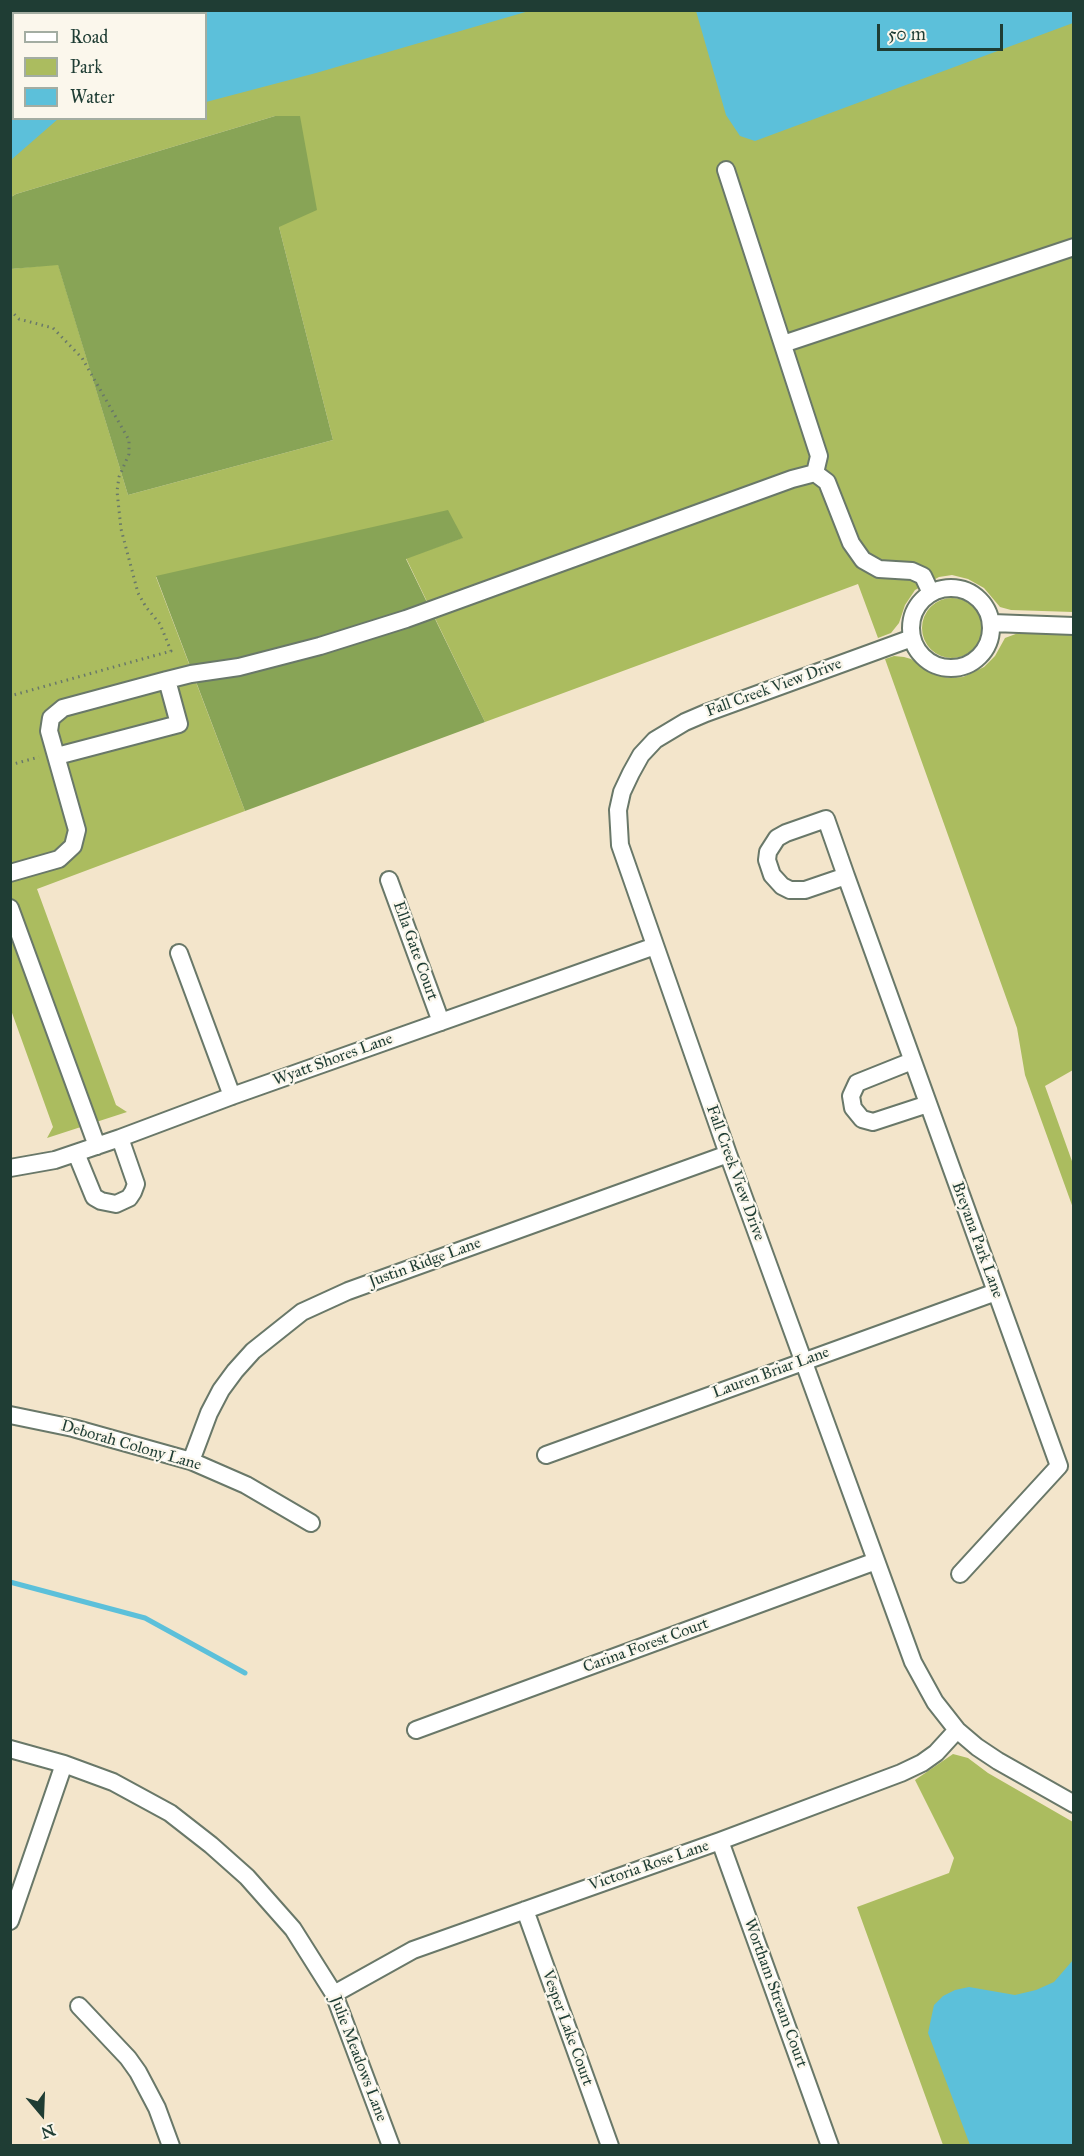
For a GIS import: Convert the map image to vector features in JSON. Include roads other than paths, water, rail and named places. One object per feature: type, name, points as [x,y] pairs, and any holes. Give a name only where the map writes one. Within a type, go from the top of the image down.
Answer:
[{"type":"street","points":[[726,170],[819,456],[815,473]]},
{"type":"street","points":[[783,344],[1074,247]]},
{"type":"street","points":[[815,473],[827,482],[851,543],[863,560],[879,568],[912,571],[924,576],[932,593]]},
{"type":"street","points":[[10,873],[59,859],[73,846],[77,830],[49,731],[51,718],[63,708],[167,680],[239,667],[320,646],[384,626],[792,479],[815,473]]},
{"type":"street","points":[[944,588],[957,588],[970,592],[981,600],[988,610],[992,623],[992,637],[986,650],[977,660],[966,666],[952,669],[933,664],[917,651],[912,638],[911,625],[914,612],[921,601],[944,588]]},
{"type":"street","points":[[992,623],[1074,626]]},
{"type":"street","name":"Fall Creek View Drive","points":[[912,638],[706,713],[655,740],[641,755],[622,792],[618,810],[618,827],[624,860],[728,1154],[913,1662],[929,1693],[957,1730],[998,1761],[1074,1804]]},
{"type":"street","points":[[56,754],[178,724],[167,680]]},
{"type":"street","name":"Breyana Park Lane","points":[[846,876],[805,890],[790,890],[782,886],[772,875],[767,860],[768,852],[777,838],[826,819],[1059,1466],[960,1574]]},
{"type":"street","name":"Ella Gate Court","points":[[390,880],[441,1022]]},
{"type":"street","points":[[10,908],[97,1146]]},
{"type":"street","name":"Wyatt Shores Lane","points":[[10,1168],[55,1160],[97,1146],[655,946]]},
{"type":"street","points":[[179,953],[232,1096]]},
{"type":"street","points":[[912,1061],[857,1083],[850,1096],[853,1108],[862,1119],[873,1122],[928,1104]]},
{"type":"street","points":[[76,1153],[94,1197],[116,1204],[129,1198],[136,1184],[120,1138]]},
{"type":"street","name":"Justin Ridge Lane","points":[[191,1461],[209,1413],[228,1380],[253,1351],[302,1312],[348,1291],[728,1154]]},
{"type":"street","name":"Lauren Briar Lane","points":[[546,1455],[996,1292]]},
{"type":"street","name":"Deborah Colony Lane","points":[[10,1415],[73,1428],[191,1461],[246,1485],[311,1523]]},
{"type":"street","name":"Carina Forest Court","points":[[416,1730],[876,1562]]},
{"type":"street","name":"Victoria Rose Lane","points":[[334,1994],[412,1950],[720,1841],[911,1768],[936,1753],[957,1730]]},
{"type":"street","name":"Julie Meadows Lane","points":[[10,1749],[64,1764],[113,1782],[170,1813],[247,1877],[293,1929],[334,1994],[391,2145]]},
{"type":"street","points":[[10,1921],[64,1764]]},
{"type":"street","name":"Wortham Stream Court","points":[[720,1841],[830,2145]]},
{"type":"street","name":"Vesper Lake Court","points":[[525,1910],[610,2145]]},
{"type":"street","points":[[79,2006],[138,2072],[157,2108],[171,2145]]},
{"type":"water","points":[[108,10],[529,11],[316,73],[207,102],[207,12],[108,12]]},
{"type":"water","points":[[1073,10],[1073,23],[755,141],[740,136],[726,115],[696,11]]},
{"type":"water","points":[[11,108],[12,120],[57,120],[11,160]]},
{"type":"water","points":[[1073,1960],[1073,2145],[970,2145],[928,2033],[934,2005],[943,1996],[969,1987],[1015,1995],[1036,1990],[1054,1982]]},
{"type":"waterway","points":[[10,1582],[145,1618],[245,1673]]}]
